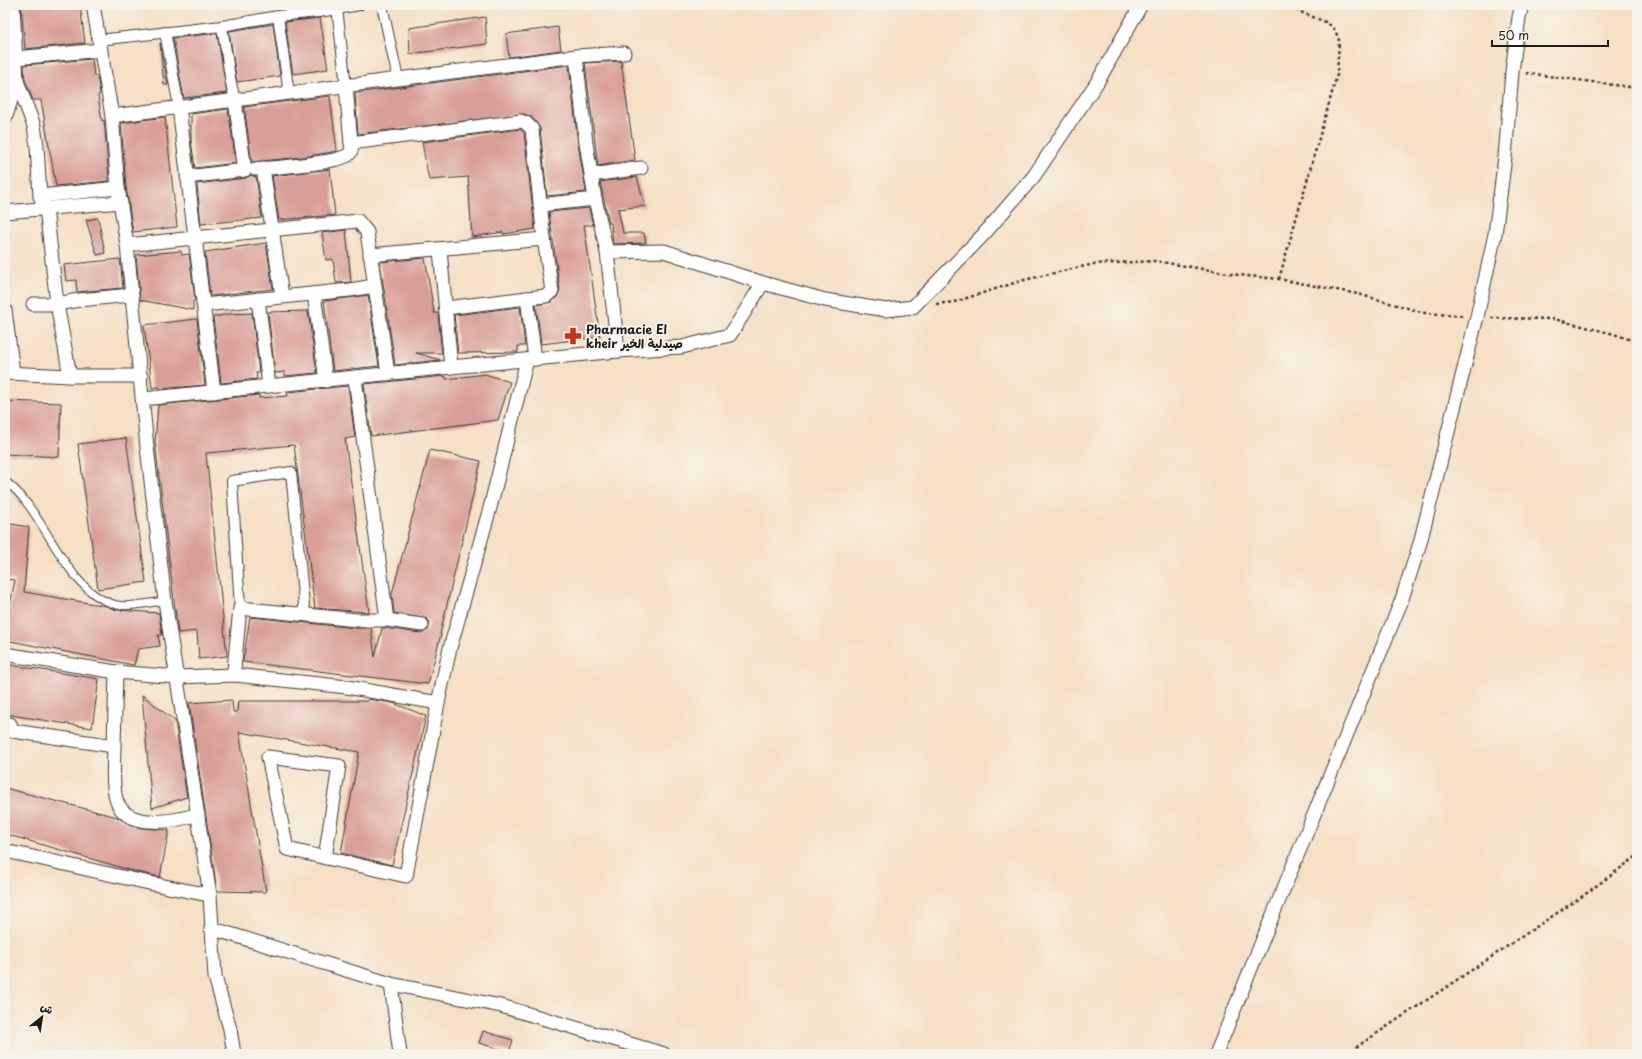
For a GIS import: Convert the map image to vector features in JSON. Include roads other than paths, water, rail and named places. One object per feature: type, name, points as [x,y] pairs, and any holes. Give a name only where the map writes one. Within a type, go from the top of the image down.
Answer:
[{"type":"street","points":[[13,5],[10,57],[36,135],[40,196],[46,208],[56,304],[70,376]]},
{"type":"street","points":[[93,5],[112,116],[118,188],[127,246],[147,447],[165,601],[210,895],[215,977],[230,1029],[234,1054]]},
{"type":"street","points":[[10,57],[100,45],[165,32],[222,26],[278,16],[319,12],[359,5]]},
{"type":"street","points":[[382,5],[398,79]]},
{"type":"street","points":[[607,252],[664,250],[763,283],[825,300],[886,310],[913,307],[984,234],[1034,176],[1098,80],[1141,5]]},
{"type":"street","points":[[1216,1054],[1401,602],[1420,543],[1477,317],[1495,234],[1505,157],[1512,72],[1522,5]]},
{"type":"street","points":[[187,177],[334,160],[348,155],[352,150],[352,143],[337,8]]},
{"type":"street","points":[[278,16],[288,94]]},
{"type":"street","points":[[222,26],[245,170]]},
{"type":"street","points":[[165,32],[179,107],[214,392]]},
{"type":"street","points":[[112,116],[576,56],[624,53]]},
{"type":"street","points":[[576,56],[586,143],[607,252],[618,351]]},
{"type":"street","points":[[5,119],[17,81]]},
{"type":"street","points":[[352,143],[524,122],[532,129],[544,240],[552,290],[546,296],[446,308]]},
{"type":"street","points":[[262,168],[282,296]]},
{"type":"street","points":[[592,175],[641,168]]},
{"type":"street","points":[[40,196],[118,188]]},
{"type":"street","points":[[540,205],[596,199]]},
{"type":"street","points":[[5,212],[121,202]]},
{"type":"street","points":[[127,246],[358,221],[367,232],[388,374]]},
{"type":"street","points":[[370,255],[544,240]]},
{"type":"street","points":[[440,250],[451,367]]},
{"type":"street","points":[[143,399],[451,367],[682,346],[730,335],[763,283]]},
{"type":"street","points":[[204,305],[314,294],[374,286]]},
{"type":"street","points":[[314,294],[326,381]]},
{"type":"street","points":[[33,304],[56,304],[79,300],[131,295]]},
{"type":"street","points":[[325,858],[340,766],[268,757],[287,849],[325,858],[406,876],[450,648],[531,360],[527,298]]},
{"type":"street","points":[[258,299],[269,386]]},
{"type":"street","points":[[5,310],[9,373],[70,376],[141,376]]},
{"type":"street","points":[[355,378],[388,620]]},
{"type":"street","points":[[235,675],[234,669],[240,608],[232,481],[291,472],[305,615]]},
{"type":"street","points":[[240,608],[358,620],[388,620],[422,625]]},
{"type":"street","points":[[5,654],[116,672],[176,677],[235,675],[358,689],[438,704]]},
{"type":"street","points":[[116,672],[114,746],[115,791],[118,804],[125,813],[138,819],[150,822],[180,820],[198,814]]},
{"type":"street","points":[[5,726],[10,724],[13,731],[114,746]]},
{"type":"street","points":[[5,851],[77,866],[128,879],[210,895]]},
{"type":"street","points":[[211,928],[391,984],[501,1006],[664,1054]]},
{"type":"street","points":[[391,984],[400,1054]]},
{"type":"lane","points":[[5,480],[31,509],[61,556],[91,593],[103,601],[118,605],[165,601]]},
{"type":"place","name":"Pharmacie El kheir صيدلية الخير","points":[[573,336]]}]
